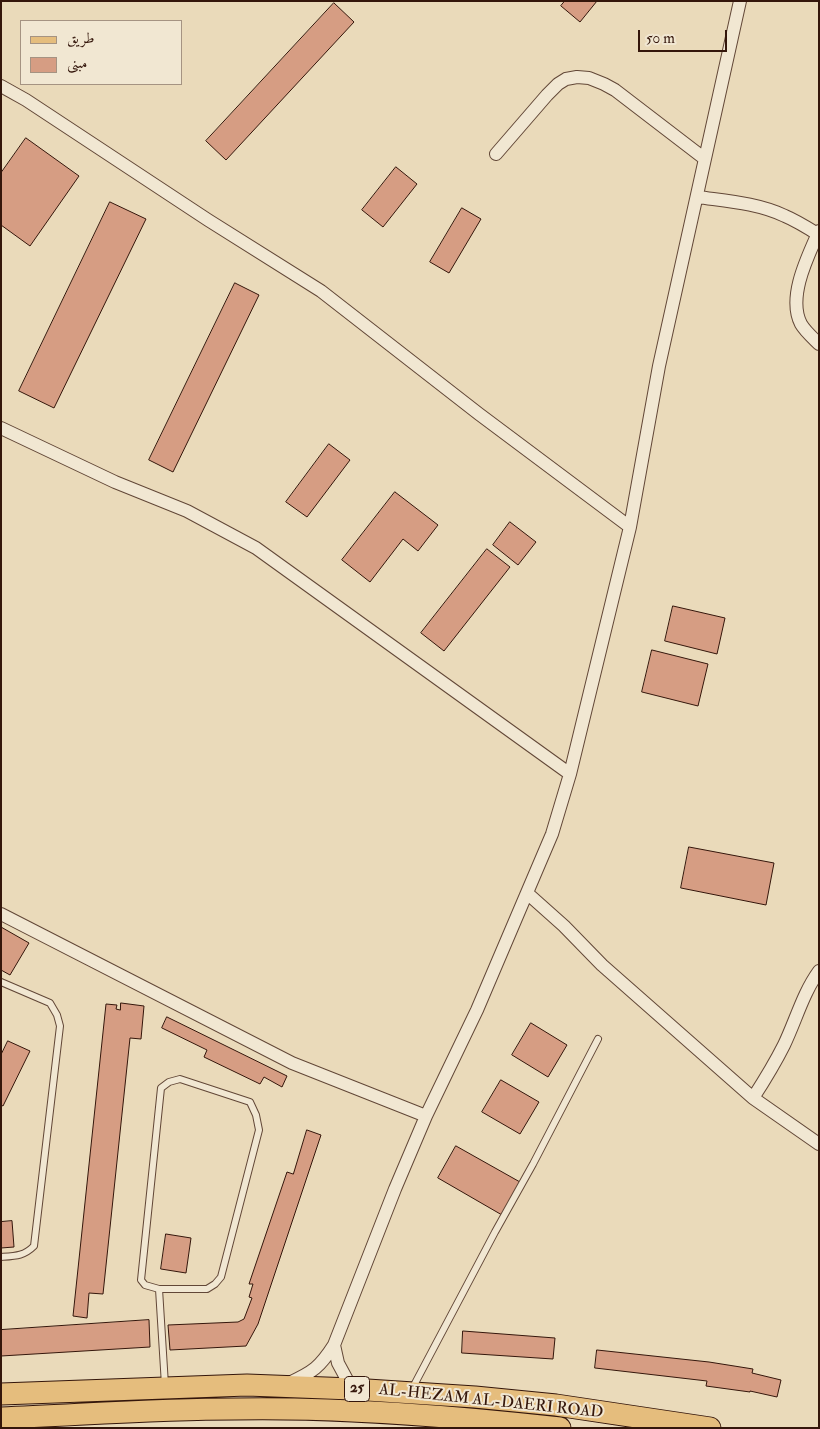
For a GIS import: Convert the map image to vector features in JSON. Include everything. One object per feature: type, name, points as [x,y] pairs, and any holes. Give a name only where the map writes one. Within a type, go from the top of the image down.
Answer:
[{"type":"main road","name":"AL-HEZAM AL-DAERI ROAD","points":[[1,1394],[247,1385],[352,1389],[410,1392],[556,1405],[710,1428]]},
{"type":"main road","name":"AL-HEZAM AL-DAERI ROAD","points":[[1,1418],[236,1408],[418,1415],[560,1428]]},
{"type":"street","points":[[284,1386],[316,1368],[323,1362],[334,1345],[394,1189],[426,1116],[477,1010],[552,834],[570,774],[630,527],[659,366],[740,1]]},
{"type":"street","points":[[496,154],[558,84],[577,77],[589,78],[615,90],[705,159]]},
{"type":"street","points":[[1,86],[26,100],[208,220],[322,291],[479,414],[630,527]]},
{"type":"street","points":[[698,197],[767,209],[784,215],[818,234],[806,262],[796,302],[797,313],[802,325],[819,344]]},
{"type":"street","points":[[1,428],[115,482],[187,511],[256,548],[570,774]]},
{"type":"street","points":[[526,893],[564,926],[602,965],[753,1098],[819,1144]]},
{"type":"street","points":[[1,914],[292,1063],[426,1116]]},
{"type":"street","points":[[753,1098],[785,1044],[807,992],[819,971]]},
{"type":"street","points":[[334,1345],[342,1371],[352,1389]]},
{"type":"lane","points":[[1,982],[50,1002],[60,1026],[34,1246],[19,1256],[1,1258]]},
{"type":"lane","points":[[410,1392],[495,1232],[534,1164],[598,1039]]},
{"type":"lane","points":[[180,1079],[250,1102],[259,1130],[221,1277],[207,1289],[159,1289],[144,1285],[141,1280],[161,1088],[169,1082],[180,1079]]},
{"type":"lane","points":[[159,1289],[165,1388]]},
{"type":"building","points":[[565,1],[597,1],[580,22],[561,6]]},
{"type":"building","points":[[334,3],[354,22],[226,160],[206,141]]},
{"type":"building","points":[[26,138],[79,176],[30,246],[1,225],[1,173]]},
{"type":"building","points":[[396,167],[417,184],[383,227],[362,210]]},
{"type":"building","points":[[110,202],[146,219],[54,408],[19,391]]},
{"type":"building","points":[[462,208],[481,219],[449,273],[430,262]]},
{"type":"building","points":[[235,283],[259,295],[173,472],[149,460]]},
{"type":"building","points":[[329,444],[350,460],[307,517],[286,502]]},
{"type":"building","points":[[395,492],[438,525],[418,551],[403,539],[370,582],[342,560]]},
{"type":"building","points":[[510,522],[536,542],[518,565],[493,545]]},
{"type":"building","points":[[487,549],[510,567],[444,651],[421,633]]},
{"type":"building","points":[[673,606],[725,618],[717,654],[665,641]]},
{"type":"building","points":[[652,650],[708,664],[698,706],[642,692]]},
{"type":"building","points":[[689,847],[774,863],[766,905],[681,888]]},
{"type":"building","points":[[1,927],[29,943],[10,975],[1,970]]},
{"type":"building","points":[[121,1003],[144,1006],[141,1039],[130,1038],[103,1294],[89,1293],[87,1318],[73,1316],[106,1004],[117,1005],[116,1009],[120,1010]]},
{"type":"building","points":[[167,1017],[287,1076],[282,1087],[264,1077],[260,1084],[204,1057],[207,1050],[162,1028]]},
{"type":"building","points":[[531,1023],[567,1045],[548,1077],[512,1055]]},
{"type":"building","points":[[8,1041],[30,1051],[3,1106],[1,1105],[1,1055]]},
{"type":"building","points":[[501,1080],[539,1102],[520,1134],[482,1112]]},
{"type":"building","points":[[307,1130],[321,1135],[258,1324],[246,1346],[170,1350],[168,1325],[238,1322],[244,1319],[252,1298],[249,1297],[253,1284],[249,1284],[287,1172],[293,1174]]},
{"type":"building","points":[[456,1146],[520,1182],[502,1215],[438,1178]]},
{"type":"building","points":[[12,1221],[14,1247],[1,1248],[1,1222]]},
{"type":"building","points":[[166,1234],[191,1238],[186,1273],[161,1269]]},
{"type":"building","points":[[149,1320],[150,1347],[1,1356],[1,1330]]},
{"type":"building","points":[[463,1331],[555,1338],[553,1359],[462,1353]]},
{"type":"building","points":[[597,1350],[709,1362],[753,1369],[752,1373],[781,1380],[777,1397],[750,1391],[706,1386],[707,1381],[595,1368]]}]
